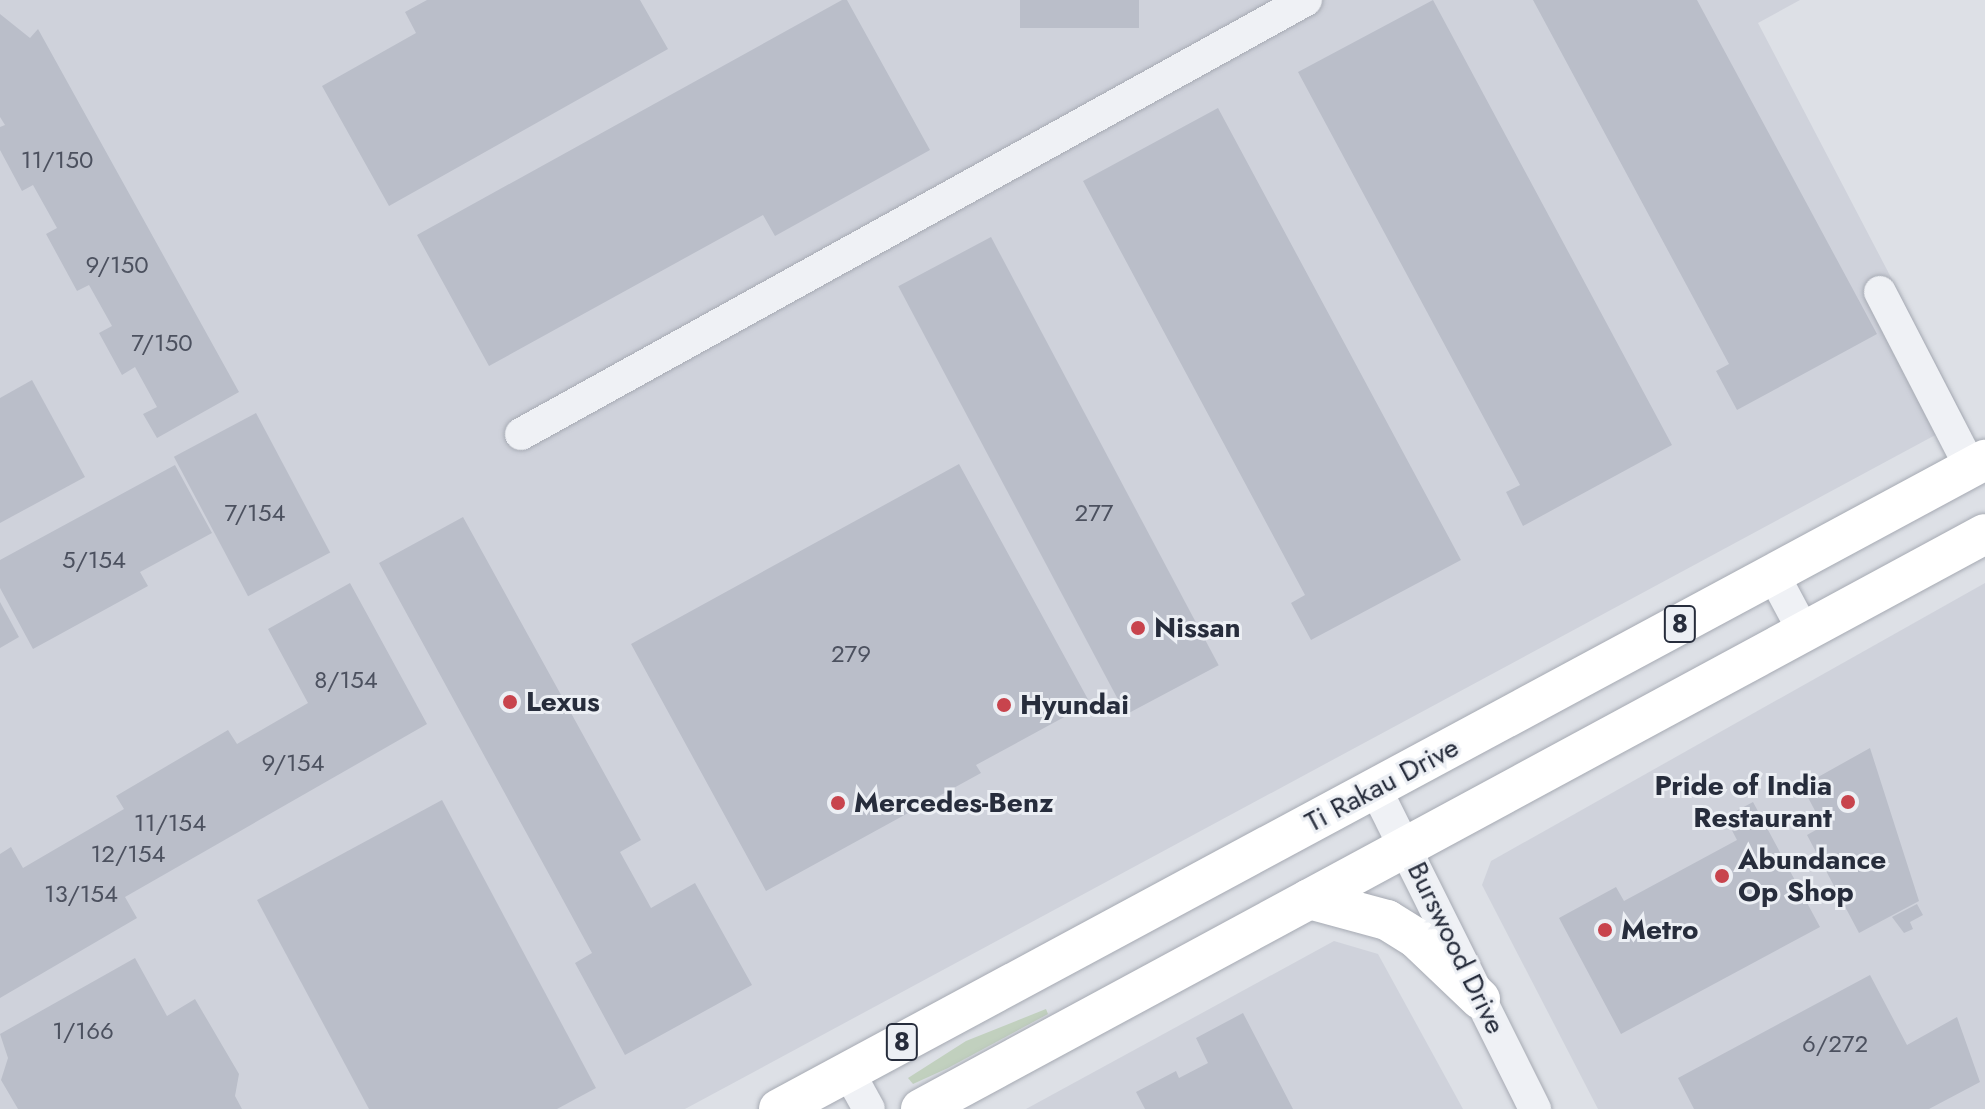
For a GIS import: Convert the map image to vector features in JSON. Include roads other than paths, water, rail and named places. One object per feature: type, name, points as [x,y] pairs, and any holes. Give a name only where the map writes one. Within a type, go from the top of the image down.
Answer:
[{"type":"main road","name":"Ti Rakau Drive","points":[[779,1109],[1978,464]]},
{"type":"main road","name":"8","points":[[921,1109],[1985,534]]},
{"type":"main road","points":[[1309,899],[1387,920],[1417,939],[1480,999]]},
{"type":"street","points":[[521,434],[1306,0]]},
{"type":"street","points":[[1880,292],[1978,464]]},
{"type":"street","points":[[1773,574],[1804,632]]},
{"type":"street","name":"Burswood Drive","points":[[1375,788],[1535,1109]]},
{"type":"street","points":[[848,1071],[869,1109]]},
{"type":"place","name":"Nissan","points":[[1138,628]]},
{"type":"place","name":"Lexus","points":[[510,702]]},
{"type":"place","name":"Hyundai","points":[[1004,705]]},
{"type":"place","name":"Pride of India Restaurant","points":[[1848,802]]},
{"type":"place","name":"Mercedes-Benz","points":[[838,803]]},
{"type":"place","name":"Abundance Op Shop","points":[[1722,876]]},
{"type":"place","name":"Metro","points":[[1605,930]]}]
